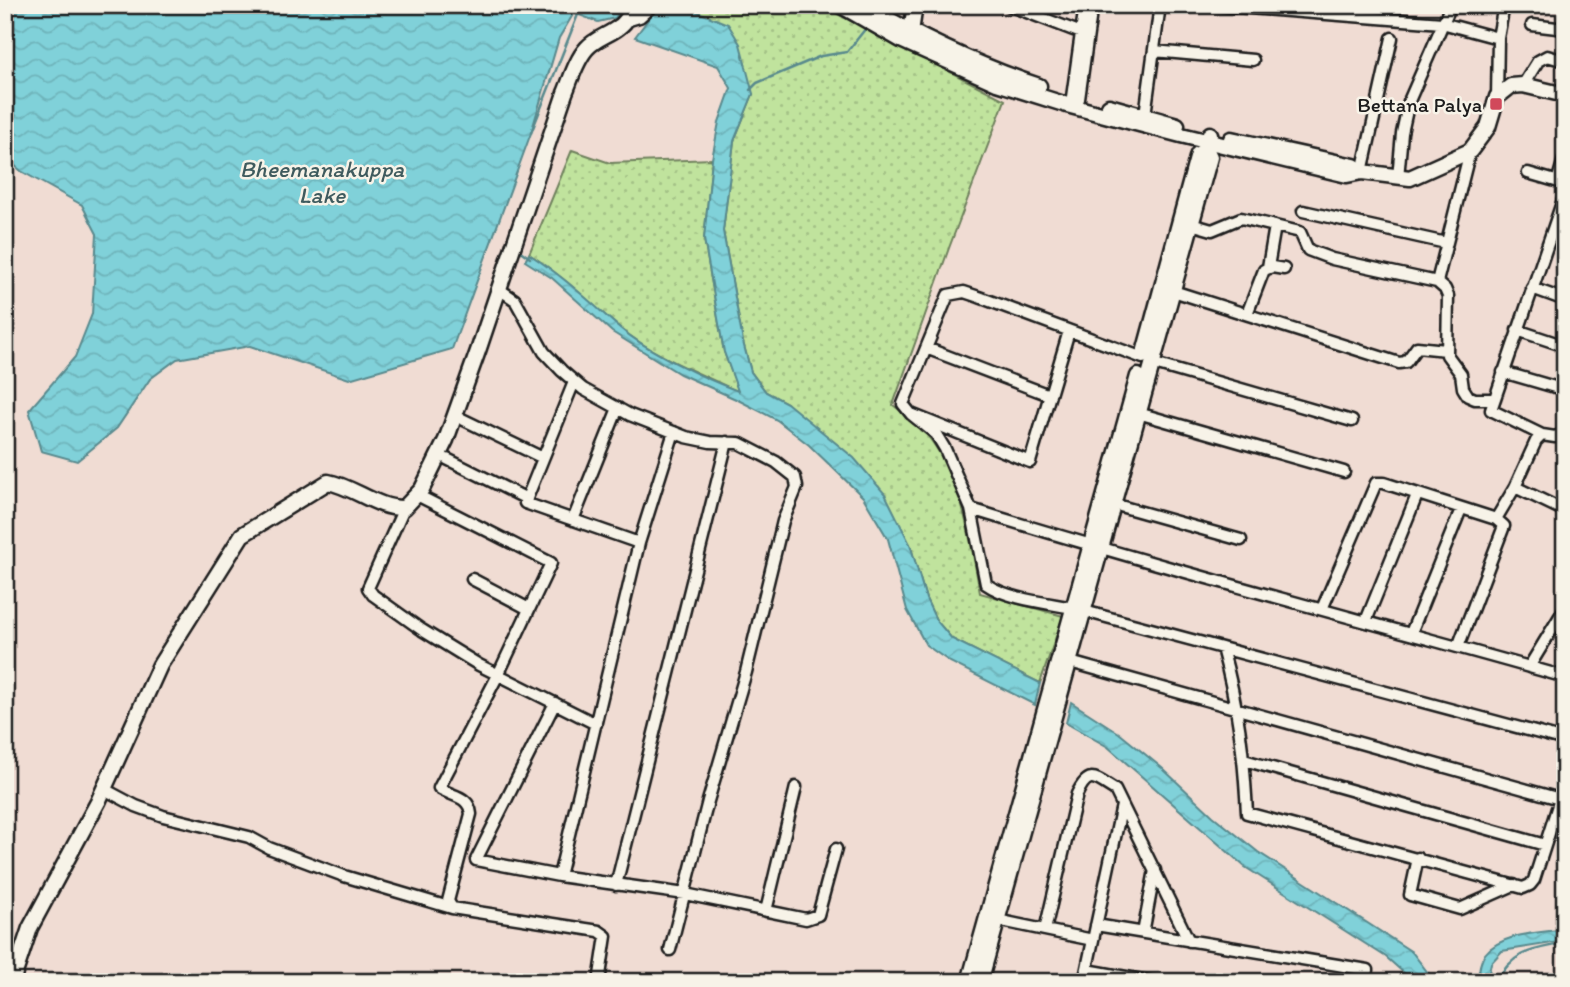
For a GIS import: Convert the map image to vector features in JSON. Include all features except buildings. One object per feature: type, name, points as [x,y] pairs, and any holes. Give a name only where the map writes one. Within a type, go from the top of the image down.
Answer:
[{"type":"street","points":[[596,724],[498,675],[422,630],[373,595],[368,588],[404,508],[422,489],[446,440],[565,93],[580,58],[587,48],[620,27],[632,12],[639,15],[650,5]]},
{"type":"street","points":[[840,5],[901,40],[997,83],[1067,105],[1347,175],[1362,172],[1410,178],[1470,151]]},
{"type":"street","points":[[863,5],[911,32],[988,69],[1076,98],[1145,115],[1208,142]]},
{"type":"street","points":[[911,32],[915,5]]},
{"type":"street","points":[[1008,5],[1026,8],[1085,34]]},
{"type":"street","points":[[1085,5],[1085,34]]},
{"type":"street","points":[[1076,98],[1092,5]]},
{"type":"street","points":[[1145,115],[1160,5]]},
{"type":"street","points":[[1210,5],[1330,10],[1442,23],[1498,38]]},
{"type":"street","points":[[1398,178],[1402,133],[1409,101],[1451,5]]},
{"type":"street","points":[[1437,282],[1470,151],[1488,127],[1497,97],[1498,38],[1504,5]]},
{"type":"street","points":[[1532,25],[1565,29]]},
{"type":"street","points":[[1362,172],[1392,38]]},
{"type":"street","points":[[1154,51],[1253,60]]},
{"type":"street","points":[[1523,85],[1538,61],[1547,56],[1565,61]]},
{"type":"street","points":[[1497,97],[1511,86],[1523,85],[1565,95]]},
{"type":"street","points":[[1167,289],[1191,224],[1210,157],[1208,142]]},
{"type":"street","points":[[980,982],[1050,712],[1167,289],[1198,154],[1208,142]]},
{"type":"street","points":[[1528,173],[1562,183],[1565,156]]},
{"type":"street","points":[[1565,194],[1491,410],[1542,435],[1555,437],[1565,430]]},
{"type":"street","points":[[1303,211],[1446,243]]},
{"type":"street","points":[[1191,224],[1212,230],[1241,218],[1275,226],[1300,232],[1308,250],[1332,259],[1437,282],[1448,296],[1446,350],[1461,374],[1463,388],[1468,396],[1475,399],[1494,399]]},
{"type":"street","points":[[1247,314],[1262,274],[1268,267],[1275,226]]},
{"type":"street","points":[[1268,267],[1284,269]]},
{"type":"street","points":[[1532,288],[1565,300]]},
{"type":"street","points":[[499,289],[515,300],[544,352],[583,389],[618,408],[694,440],[739,443],[776,462],[795,478],[797,487],[783,521],[746,672],[708,801],[670,950]]},
{"type":"street","points":[[1167,289],[1399,363],[1406,362],[1417,347],[1446,350]]},
{"type":"street","points":[[1352,421],[1147,360],[979,297],[956,292],[948,295],[903,404],[936,435],[945,449],[971,509],[986,583],[992,588],[1565,740]]},
{"type":"street","points":[[1517,330],[1565,346]]},
{"type":"street","points":[[911,414],[1030,462],[1069,331]]},
{"type":"street","points":[[926,348],[1049,396]]},
{"type":"street","points":[[1096,548],[1113,504],[1138,413],[1147,360]]},
{"type":"street","points":[[1503,372],[1565,390]]},
{"type":"street","points":[[574,382],[525,503],[639,543]]},
{"type":"street","points":[[573,520],[618,408]]},
{"type":"street","points":[[1138,413],[1344,472]]},
{"type":"street","points":[[462,419],[543,458]]},
{"type":"street","points":[[559,876],[639,543],[674,432]]},
{"type":"street","points":[[1496,519],[1515,487],[1536,441],[1542,435]]},
{"type":"street","points":[[616,885],[727,442]]},
{"type":"street","points":[[447,459],[527,499]]},
{"type":"street","points":[[12,982],[30,928],[104,789],[160,665],[242,535],[328,482],[341,484],[391,508],[404,508]]},
{"type":"street","points":[[1322,609],[1374,485],[1384,483],[1496,519],[1504,526],[1458,647]]},
{"type":"street","points":[[1515,487],[1565,510]]},
{"type":"street","points":[[418,495],[551,563],[498,675],[439,788],[463,798],[470,807],[471,814],[448,901],[452,908]]},
{"type":"street","points":[[1366,621],[1417,495]]},
{"type":"street","points":[[1113,504],[1241,540]]},
{"type":"street","points":[[971,509],[1096,548],[1565,677]]},
{"type":"street","points":[[1411,633],[1461,509]]},
{"type":"street","points":[[472,579],[530,609]]},
{"type":"street","points":[[1529,667],[1565,608]]},
{"type":"street","points":[[969,982],[1050,712],[1070,662],[1078,610]]},
{"type":"street","points":[[1222,648],[1237,709],[1247,813],[1523,888],[1530,886],[1534,880],[1565,783]]},
{"type":"street","points":[[1070,662],[1560,799]]},
{"type":"street","points":[[555,703],[476,860],[559,876],[685,894],[806,919],[817,915],[836,849]]},
{"type":"street","points":[[1244,760],[1545,845]]},
{"type":"street","points":[[1045,930],[1077,794],[1083,780],[1095,778],[1115,790],[1189,941]]},
{"type":"street","points":[[766,911],[796,787]]},
{"type":"street","points":[[104,789],[154,813],[249,837],[269,848],[344,876],[452,908],[599,931],[606,936],[607,943],[599,982]]},
{"type":"street","points":[[1084,982],[1122,805]]},
{"type":"street","points":[[1418,858],[1410,895],[1460,909],[1514,885]]},
{"type":"street","points":[[1143,933],[1155,870]]},
{"type":"street","points":[[997,920],[1093,940]]},
{"type":"street","points":[[1096,925],[1368,970],[1366,982]]},
{"type":"street","points":[[1087,970],[1154,982]]},
{"type":"green space","points":[[681,5],[820,5],[1005,100],[893,405],[923,430],[947,467],[962,507],[980,593],[1063,616],[1040,683],[952,639],[936,620],[926,599],[910,544],[787,403],[766,392],[751,372],[723,231],[734,141],[753,94]]},
{"type":"green space","points":[[572,150],[610,163],[712,159],[704,239],[724,352],[739,392],[677,363],[633,338],[565,280],[529,254]]},
{"type":"water","name":"Bheemanakuppa Lake","points":[[5,5],[625,5],[615,18],[598,22],[574,13],[559,38],[531,133],[452,349],[349,379],[250,346],[177,359],[150,379],[117,428],[77,461],[41,451],[29,410],[75,357],[92,314],[97,234],[82,205],[21,171],[5,157]]},
{"type":"water","points":[[681,5],[728,24],[740,44],[753,94],[734,141],[723,231],[751,372],[766,392],[787,403],[854,458],[885,494],[910,544],[926,599],[936,620],[952,639],[1040,683],[1035,705],[950,662],[926,645],[907,610],[888,539],[863,497],[809,445],[777,420],[680,374],[612,332],[552,278],[525,261],[529,254],[541,262],[645,346],[693,372],[738,391],[724,352],[704,239],[712,159],[719,122],[731,88],[718,66],[635,37],[656,9]]},
{"type":"water","points":[[1071,702],[1119,733],[1258,852],[1412,952],[1435,982],[1410,982],[1386,957],[1245,867],[1108,747],[1066,723]]},
{"type":"water","points":[[1565,929],[1565,941],[1502,951],[1491,963],[1487,982],[1478,982],[1482,960],[1492,947],[1522,935]]},
{"type":"waterway","points":[[531,133],[579,12]]},
{"type":"waterway","points":[[750,90],[757,83],[821,56],[847,52],[866,28]]},
{"type":"waterway","points":[[519,250],[530,258]]},
{"type":"waterway","points":[[1496,982],[1517,957],[1533,950],[1565,943]]},
{"type":"place","name":"Bettana Palya","points":[[1496,104]]}]
